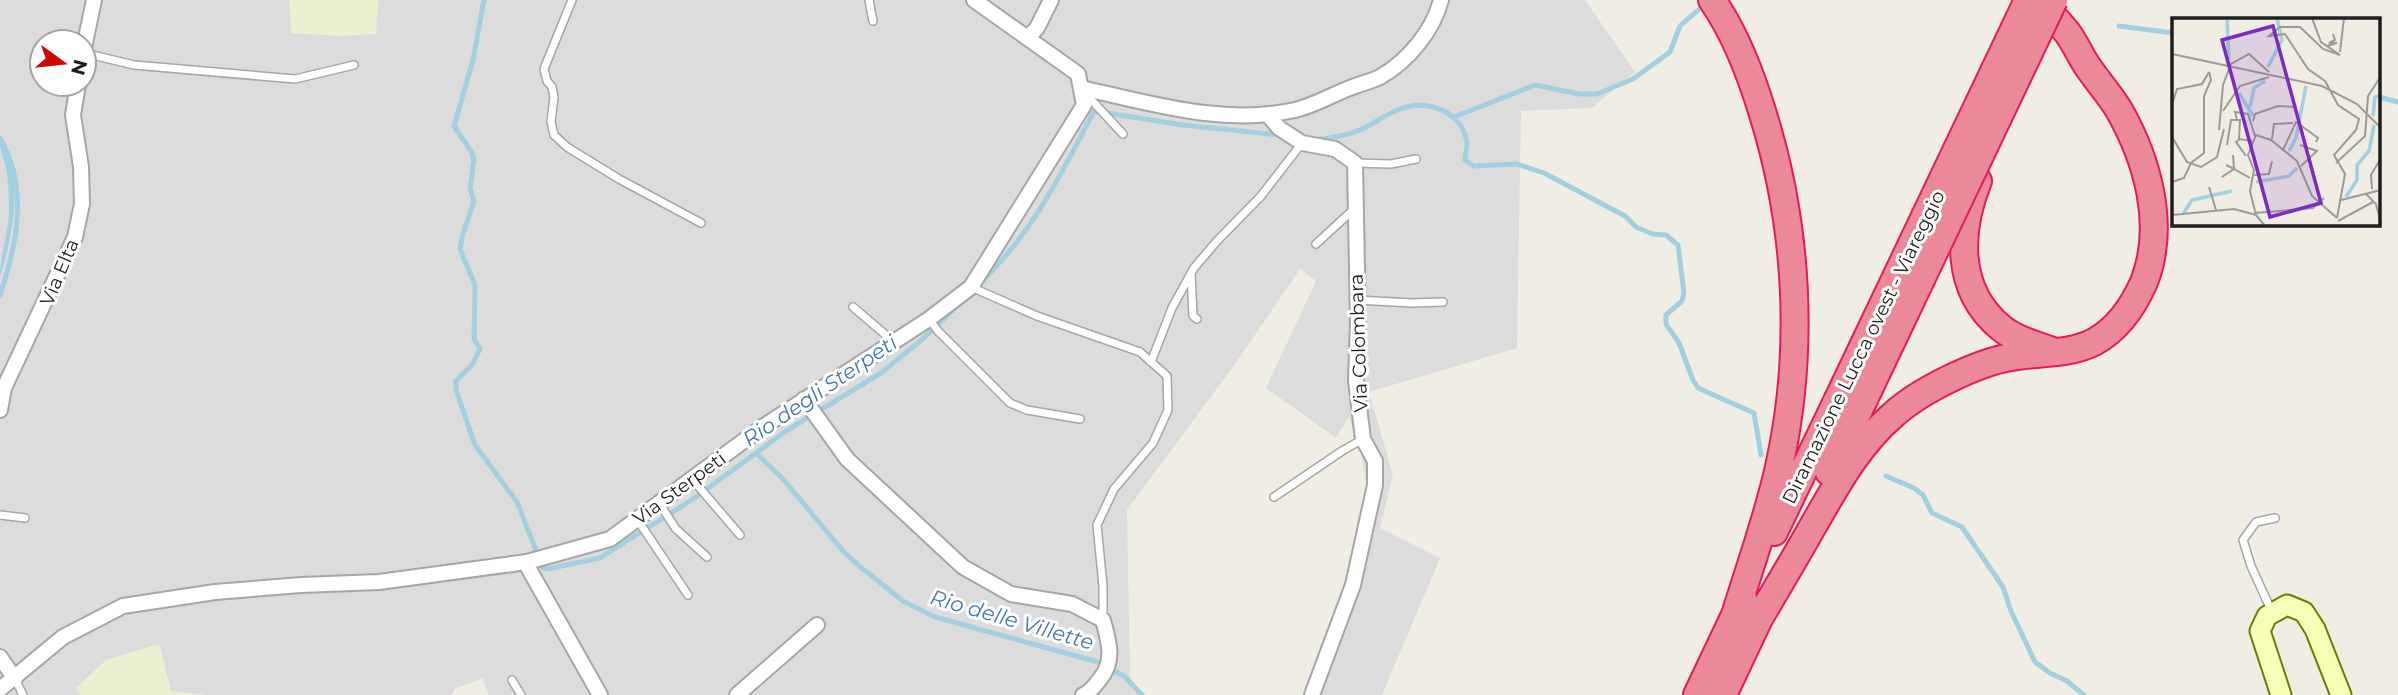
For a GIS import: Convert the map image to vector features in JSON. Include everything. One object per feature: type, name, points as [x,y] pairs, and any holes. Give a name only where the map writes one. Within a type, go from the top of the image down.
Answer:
[{"type":"highway","points":[[1712,0],[1751,75],[1778,166],[1790,235],[1795,302],[1793,370],[1786,426],[1746,618]]},
{"type":"highway","points":[[2012,0],[2088,67]]},
{"type":"highway","name":"Diramazione Lucca ovest - Viareggio","points":[[1698,695],[1746,618],[1848,405],[2028,0]]},
{"type":"highway","points":[[1746,618],[1855,456],[1894,413],[1957,375],[1986,364],[2007,357],[2078,348],[2094,342],[2112,330],[2126,316],[2137,299],[2147,274],[2155,220],[2144,168],[2120,112],[2067,32],[2037,0]]},
{"type":"highway","name":"Diramazione Lucca ovest - Viareggio","points":[[1848,405],[2012,90],[2053,0]]},
{"type":"highway","points":[[2012,90],[1967,212],[1964,232],[1965,266],[1970,286],[2000,327],[2021,340],[2054,352]]},
{"type":"highway","name":"Diramazione Lucca ovest - Viareggio","points":[[1723,695],[1746,618]]},
{"type":"street","points":[[89,28],[94,0]]},
{"type":"street","points":[[974,0],[1078,74],[1080,88],[1179,110],[1228,116],[1268,115],[1299,109],[1379,77],[1403,60],[1425,35],[1437,17],[1441,0]]},
{"type":"street","points":[[1027,38],[1037,28],[1051,0]]},
{"type":"street","name":"Via Sterpeti","points":[[7,684],[63,637],[123,606],[215,592],[379,582],[526,562],[610,539],[975,289],[1084,106],[1080,88]]},
{"type":"street","name":"Via Elta","points":[[0,410],[4,388],[75,237],[82,204],[81,167],[73,115],[76,98]]},
{"type":"street","points":[[1268,115],[1279,128],[1299,140],[1335,149],[1355,163]]},
{"type":"street","name":"Via Colombara","points":[[1312,695],[1353,585],[1375,485],[1375,461],[1363,439],[1356,381],[1355,163]]},
{"type":"street","points":[[807,403],[847,459],[963,567],[1011,594],[1072,604],[1103,620],[1109,642],[1109,664],[1088,693],[1083,695]]},
{"type":"street","points":[[526,562],[594,693]]},
{"type":"street","points":[[2281,695],[2260,631],[2267,616],[2287,606],[2304,612],[2315,629],[2342,695]]},
{"type":"street","points":[[737,695],[817,625]]},
{"type":"street","points":[[0,657],[7,684]]},
{"type":"lane","points":[[572,0],[544,69],[554,97],[551,121],[554,135],[567,147],[619,179],[702,223]]},
{"type":"lane","points":[[869,0],[873,21]]},
{"type":"lane","points":[[98,55],[134,65],[295,79],[354,65]]},
{"type":"lane","points":[[1080,88],[1123,134]]},
{"type":"lane","points":[[1151,362],[1172,309],[1191,274],[1217,241],[1262,196],[1299,140]]},
{"type":"lane","points":[[1355,163],[1391,164],[1416,159]]},
{"type":"lane","points":[[1316,244],[1356,207]]},
{"type":"lane","points":[[1191,274],[1193,316],[1198,319]]},
{"type":"lane","points":[[975,289],[1037,317],[1140,352],[1167,376],[1168,410],[1153,443],[1114,489],[1097,525],[1103,586],[1103,620]]},
{"type":"lane","points":[[1357,300],[1444,302]]},
{"type":"lane","points":[[853,307],[894,342]]},
{"type":"lane","points":[[929,319],[1010,403],[1027,410],[1080,419]]},
{"type":"lane","points":[[1274,498],[1363,439]]},
{"type":"lane","points":[[694,481],[740,534]]},
{"type":"lane","points":[[660,506],[672,523],[706,557]]},
{"type":"lane","points":[[0,515],[25,517]]},
{"type":"lane","points":[[2272,613],[2251,566],[2243,540],[2256,522],[2275,518]]},
{"type":"lane","points":[[638,521],[688,595]]},
{"type":"lane","points":[[512,680],[521,695]]},
{"type":"lane","points":[[7,684],[23,695]]},
{"type":"shaded area","points":[[0,0],[1585,0],[1635,72],[1592,108],[1521,111],[1517,348],[1369,392],[1393,475],[1380,528],[1440,558],[1382,695],[1302,695],[1342,596],[1367,487],[1362,458],[1349,417],[1336,438],[1266,388],[1316,281],[1300,269],[1235,364],[1127,510],[1130,678],[1143,695],[489,695],[482,678],[455,689],[451,695],[0,695]]},
{"type":"green space","points":[[289,0],[378,0],[376,34],[339,36],[291,33]]},
{"type":"green space","points":[[159,644],[171,691],[206,695],[80,695],[76,688],[106,660]]},
{"type":"water","points":[[0,141],[13,171],[15,189],[12,227],[0,277],[9,206],[7,173]]},
{"type":"waterway","name":"Rio degli Sterpeti","points":[[484,0],[473,60],[454,126],[474,159],[470,188],[474,201],[460,249],[475,285],[474,339],[480,349],[472,365],[456,381],[456,390],[475,445],[517,502],[543,568],[600,558],[693,499],[786,431],[881,373],[925,337],[958,305]]},
{"type":"waterway","name":"Rio degli Sterpeti","points":[[1454,117],[1535,85],[1580,94],[1597,94],[1633,79],[1670,52],[1680,26],[1706,3]]},
{"type":"waterway","name":"Rio degli Sterpeti","points":[[2119,26],[2172,33]]},
{"type":"waterway","name":"Rio degli Sterpeti","points":[[2380,97],[2398,102]]},
{"type":"waterway","points":[[1314,140],[1352,133],[1394,111],[1411,106],[1432,107],[1442,110],[1459,123],[1467,144],[1465,160],[1474,166],[1517,164],[1544,173],[1625,216],[1636,227],[1653,234],[1666,235],[1678,245],[1684,293],[1682,301],[1666,315],[1666,324],[1679,343],[1698,388],[1754,413],[1761,455]]},
{"type":"waterway","name":"Rio degli Sterpeti","points":[[980,283],[1015,245],[1030,224],[1094,111],[1183,125],[1280,135]]},
{"type":"waterway","points":[[0,138],[15,176],[17,196],[15,236],[0,295]]},
{"type":"waterway","name":"Rio delle Villette","points":[[757,454],[783,479],[843,551],[903,601],[935,617],[1098,662],[1124,676],[1142,695]]},
{"type":"waterway","points":[[1886,476],[1914,488],[1923,495],[1932,513],[1962,527],[2003,587],[2035,662],[2067,681],[2084,695]]}]
